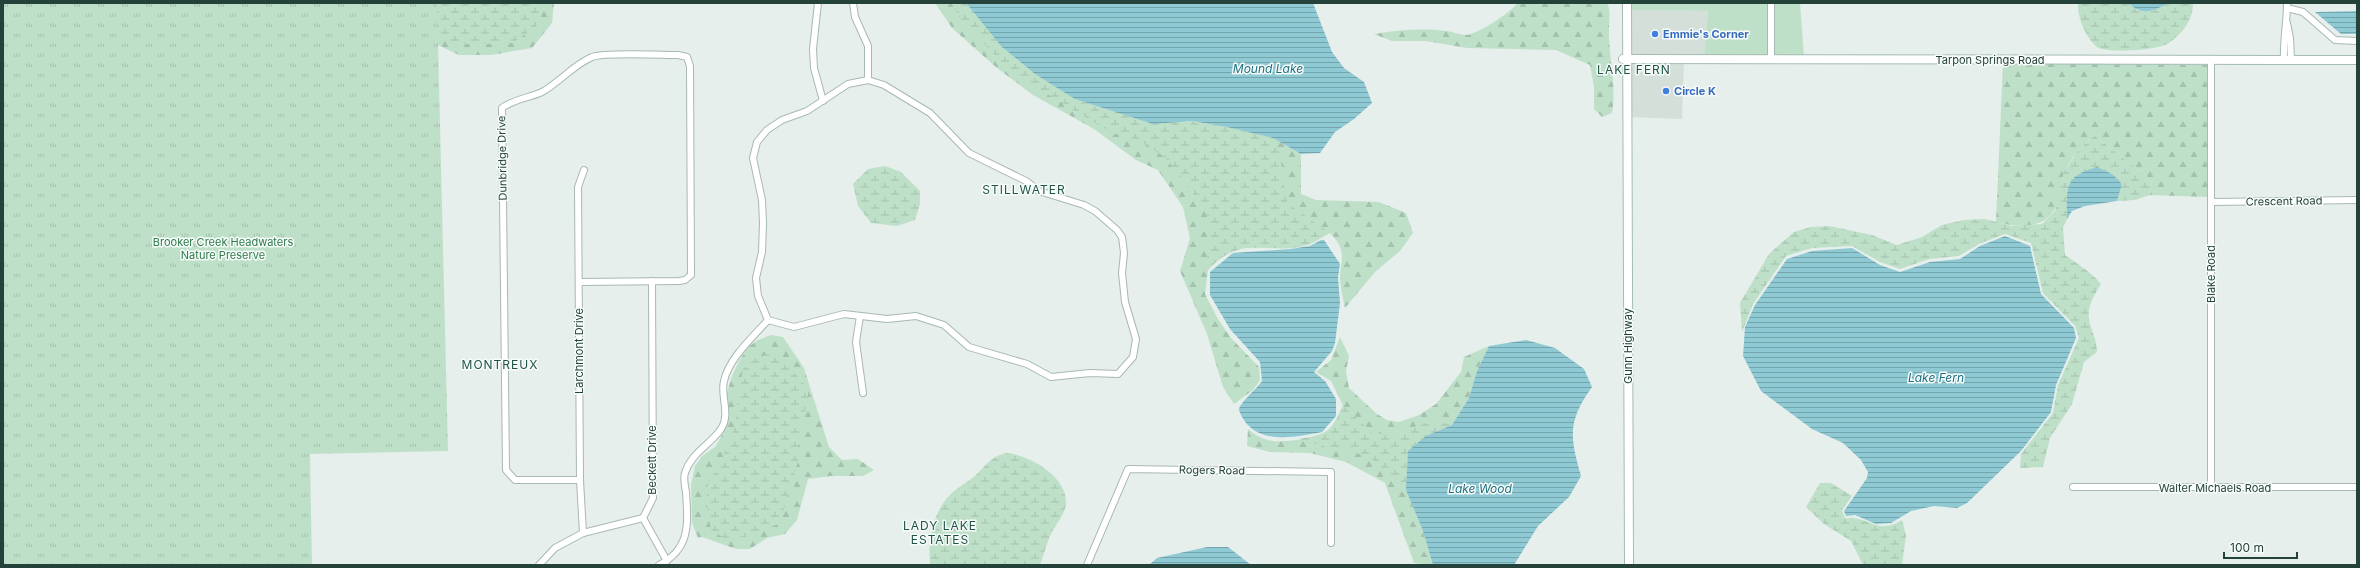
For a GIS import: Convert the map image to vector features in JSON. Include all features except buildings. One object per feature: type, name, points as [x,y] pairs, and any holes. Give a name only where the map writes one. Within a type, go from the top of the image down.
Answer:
[{"type":"main road","name":"Gunn Highway","points":[[1622,3],[1626,127],[1629,565]]},
{"type":"main road","name":"Gunn Highway","points":[[1625,59],[1627,3]]},
{"type":"main road","name":"Tarpon Springs Road","points":[[1625,59],[2357,60]]},
{"type":"street","points":[[818,3],[813,49],[814,68],[823,101]]},
{"type":"street","points":[[853,3],[855,17],[868,46],[868,80]]},
{"type":"street","points":[[1771,3],[1771,59]]},
{"type":"street","points":[[2287,60],[2290,38],[2287,23],[2287,6],[2303,12],[2335,40],[2357,41]]},
{"type":"street","points":[[2287,23],[2284,38],[2287,60]]},
{"type":"street","points":[[2284,38],[2290,38]]},
{"type":"street","name":"Dunbridge Drive","points":[[579,282],[652,282],[683,280],[688,278],[691,272],[690,66],[686,57],[678,55],[594,56],[576,65],[559,81],[540,92],[510,102],[502,108],[506,470],[515,480],[580,480]]},
{"type":"street","name":"Blake Road","points":[[2211,60],[2211,487]]},
{"type":"street","points":[[868,80],[884,85],[930,114],[969,153],[1026,180],[1039,191],[1088,207],[1118,230],[1122,237],[1124,253],[1122,272],[1124,302],[1136,339],[1132,357],[1118,374],[1090,373],[1051,377],[1027,364],[969,347],[944,325],[916,316],[886,319],[844,314],[794,327],[768,320],[758,296],[756,278],[762,252],[763,223],[762,200],[753,158],[757,142],[767,130],[782,120],[807,112],[848,84],[868,80]]},
{"type":"street","name":"Larchmont Drive","points":[[583,532],[580,480],[578,187],[584,170]]},
{"type":"street","name":"Crescent Road","points":[[2211,202],[2357,200]]},
{"type":"street","name":"Beckett Drive","points":[[643,518],[653,498],[652,282]]},
{"type":"street","points":[[860,316],[856,342],[863,393]]},
{"type":"street","points":[[659,565],[668,561],[683,544],[688,521],[684,474],[695,454],[722,428],[726,410],[724,382],[732,364],[768,320]]},
{"type":"street","name":"Rogers Road","points":[[1087,565],[1128,468],[1330,472],[1331,543]]},
{"type":"street","name":"Walter Michaels Road","points":[[2073,487],[2357,487]]},
{"type":"street","points":[[538,565],[555,548],[583,532],[643,518],[668,561]]},
{"type":"shaded area","points":[[1630,10],[1708,11],[1704,56],[1630,56]]},
{"type":"shaded area","points":[[1630,62],[1684,63],[1682,119],[1629,117]]},
{"type":"green space","points":[[2176,2],[2193,3],[2193,9],[2186,26],[2179,35],[2169,43],[2155,48],[2122,51],[2103,49],[2097,47],[2093,43],[2083,27],[2079,15],[2078,3],[2128,3],[2134,8],[2147,11]]},
{"type":"green space","name":"Brooker Creek Headwaters Nature Preserve","points":[[3,3],[437,3],[448,451],[310,454],[312,565],[3,565]]},
{"type":"green space","points":[[391,3],[538,3],[541,10],[536,27],[512,43],[451,44],[427,31]]},
{"type":"green space","points":[[437,3],[554,3],[552,23],[532,48],[491,55],[459,55],[438,45]]},
{"type":"green space","points":[[935,3],[966,3],[1001,46],[1153,124],[1192,121],[1227,127],[1273,138],[1301,154],[1301,194],[1316,200],[1379,202],[1406,213],[1413,233],[1400,251],[1375,272],[1345,308],[1340,280],[1342,253],[1339,244],[1330,233],[1310,244],[1290,247],[1238,248],[1222,255],[1208,270],[1205,294],[1218,319],[1231,338],[1259,367],[1260,380],[1253,390],[1234,404],[1223,387],[1207,334],[1180,271],[1190,238],[1183,207],[1158,170],[1136,160],[1094,129],[1033,95],[997,68],[952,28]]},
{"type":"green space","points":[[951,3],[966,3],[1001,46],[1035,74],[1075,99],[1113,113],[1227,127],[1273,138],[1281,152],[1282,181],[1288,204],[1330,233],[1310,244],[1296,248],[1246,248],[1234,251],[1221,258],[1208,270],[1207,259],[1211,233],[1205,209],[1165,157],[1138,140],[1112,133],[1007,68],[962,20]]},
{"type":"green space","points":[[1517,3],[1607,3],[1609,12],[1609,38],[1614,91],[1612,113],[1602,117],[1594,109],[1594,87],[1590,65],[1556,50],[1467,48],[1426,41],[1392,41],[1374,34],[1400,31],[1437,30],[1463,35],[1471,34],[1501,17]]},
{"type":"green space","points":[[1629,3],[1768,3],[1769,56],[1704,56],[1708,11],[1630,10]]},
{"type":"green space","points":[[1773,3],[1800,3],[1804,56],[1774,56]]},
{"type":"green space","points":[[2003,62],[2209,65],[2208,197],[2150,195],[2152,181],[2094,135],[2078,152],[2068,166],[2063,177],[2060,196],[2051,215],[2044,221],[2026,226],[1996,222]]},
{"type":"green space","points":[[2094,135],[2152,181],[2150,195],[2135,200],[2117,201],[2122,183],[2067,191],[2067,219],[2063,228],[2065,255],[2098,280],[2101,284],[2089,309],[2089,319],[2097,352],[2084,362],[2072,404],[2050,438],[2043,467],[2020,468],[2021,454],[2053,413],[2058,385],[2079,338],[2075,326],[2043,293],[2031,243],[2005,234],[1979,244],[1959,256],[1929,259],[1900,269],[1880,262],[1852,246],[1812,248],[1786,256],[1753,304],[1742,332],[1740,303],[1769,254],[1794,232],[1811,227],[1829,226],[1872,235],[1897,245],[1922,237],[1942,225],[1964,220],[1985,219],[2012,226],[2042,224],[2055,211],[2064,172],[2077,152]]},
{"type":"green space","points":[[885,166],[901,172],[920,191],[920,204],[915,220],[897,226],[871,223],[858,206],[853,184],[868,169]]},
{"type":"green space","points":[[771,335],[783,337],[804,368],[829,447],[842,460],[858,459],[874,470],[863,476],[831,476],[808,479],[797,520],[785,534],[767,538],[750,549],[736,549],[702,537],[698,538],[692,523],[691,485],[695,466],[702,456],[715,447],[726,428],[729,412],[726,396],[732,376],[739,361],[748,347],[758,340]]},
{"type":"green space","points":[[1340,337],[1349,356],[1346,371],[1349,388],[1377,414],[1387,420],[1399,422],[1419,415],[1436,404],[1461,372],[1464,357],[1489,346],[1477,371],[1469,398],[1452,425],[1422,528],[1433,565],[1414,563],[1385,483],[1346,462],[1310,453],[1270,452],[1247,446],[1248,429],[1263,438],[1278,441],[1300,440],[1315,437],[1325,433],[1331,427],[1343,405],[1331,381],[1316,372],[1331,360]]},
{"type":"green space","points":[[768,354],[789,366],[808,389],[808,401],[799,431],[798,461],[780,523],[751,536],[724,538],[711,530],[706,500],[708,481],[721,465],[724,453],[736,424],[736,408],[743,369],[754,359]]},
{"type":"green space","points":[[1343,406],[1373,433],[1394,434],[1434,420],[1452,425],[1426,436],[1408,451],[1406,490],[1375,461],[1348,449],[1326,447],[1299,439],[1316,436],[1327,431],[1335,422]]},
{"type":"green space","points":[[1007,453],[1027,458],[1048,470],[1063,488],[1066,498],[1065,509],[1051,534],[1040,565],[930,565],[932,529],[943,503],[952,493],[974,476],[991,460]]},
{"type":"green space","points":[[1820,483],[1831,483],[1852,496],[1842,510],[1845,518],[1853,518],[1883,526],[1888,526],[1902,520],[1906,535],[1902,565],[1863,565],[1851,541],[1824,524],[1806,507]]},
{"type":"water","name":"Mound Lake","points":[[966,3],[1313,3],[1332,52],[1344,68],[1364,82],[1372,103],[1354,119],[1335,132],[1320,153],[1301,154],[1273,138],[1227,127],[1192,121],[1153,124],[1075,99],[1035,74],[1001,46]]},
{"type":"water","points":[[2128,3],[2169,3],[2152,10],[2143,11]]},
{"type":"water","points":[[2357,11],[2357,34],[2341,34],[2315,12]]},
{"type":"water","points":[[2097,167],[2112,174],[2122,184],[2117,201],[2085,206],[2072,211],[2067,219],[2069,185],[2078,175]]},
{"type":"water","name":"Lake Fern","points":[[2005,236],[2030,246],[2041,294],[2074,328],[2076,338],[2056,385],[2051,412],[2021,451],[1967,503],[1957,508],[1934,506],[1911,511],[1891,523],[1876,524],[1855,515],[1846,516],[1844,511],[1867,478],[1868,472],[1861,460],[1843,443],[1812,429],[1761,391],[1743,356],[1745,327],[1755,305],[1787,259],[1812,251],[1852,248],[1880,265],[1900,272],[1930,262],[1960,259],[1980,246]]},
{"type":"water","points":[[1324,240],[1340,264],[1338,277],[1340,303],[1335,343],[1332,351],[1314,372],[1325,381],[1336,399],[1336,416],[1322,432],[1298,436],[1274,437],[1253,429],[1245,422],[1239,410],[1242,404],[1262,381],[1260,362],[1230,329],[1210,295],[1210,272],[1233,253],[1290,249],[1310,246]]},
{"type":"water","name":"Lake Wood","points":[[1526,340],[1555,348],[1584,369],[1592,387],[1578,410],[1573,430],[1573,440],[1581,476],[1569,497],[1538,526],[1514,565],[1433,565],[1422,528],[1406,490],[1408,451],[1426,436],[1452,425],[1469,398],[1477,371],[1489,346]]},
{"type":"water","points":[[1207,547],[1228,547],[1251,565],[1149,565],[1157,558]]},
{"type":"place","name":"Emmie's Corner","points":[[1655,34]]},
{"type":"place","name":"Circle K","points":[[1666,91]]},
{"type":"district","name":"LAKE FERN","points":[[1634,70]]},
{"type":"district","name":"STILLWATER","points":[[1024,190]]},
{"type":"district","name":"MONTREUX","points":[[500,365]]},
{"type":"district","name":"LADY LAKE ESTATES","points":[[940,533]]}]
